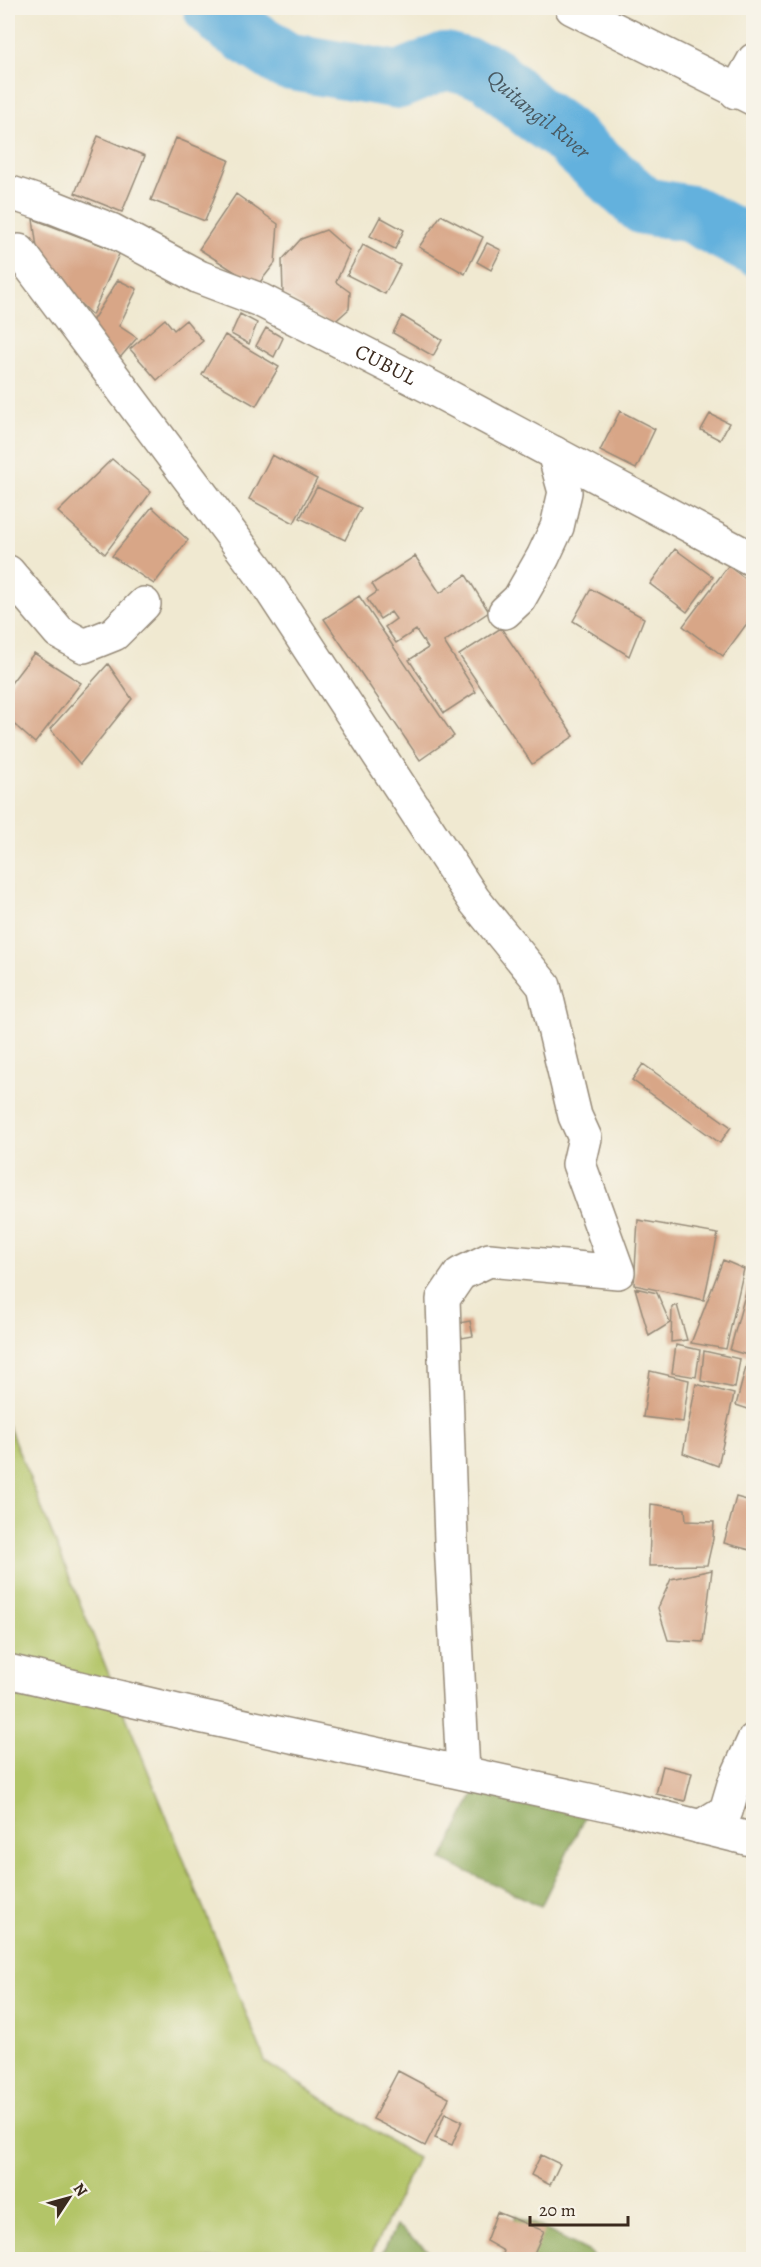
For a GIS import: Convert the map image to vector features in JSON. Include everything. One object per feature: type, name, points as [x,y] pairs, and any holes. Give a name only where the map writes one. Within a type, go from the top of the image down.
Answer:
[{"type":"street","points":[[572,8],[745,95],[753,60]]},
{"type":"street","name":"CUBUL","points":[[8,192],[111,230],[199,277],[260,300],[554,453],[753,560]]},
{"type":"street","points":[[11,250],[258,570],[474,900],[544,986],[575,1116],[585,1138],[579,1164],[618,1272],[489,1260],[460,1274],[443,1299],[451,1541],[463,1772]]},
{"type":"street","points":[[506,612],[519,599],[557,527],[565,492],[554,453]]},
{"type":"street","points":[[8,572],[59,632],[84,646],[114,634],[144,604]]},
{"type":"street","points":[[8,1671],[190,1714],[616,1806],[753,1840]]},
{"type":"street","points":[[700,1827],[726,1811],[734,1784],[753,1740]]},
{"type":"green space","points":[[8,1425],[266,2063],[417,2158],[369,2259],[8,2259]]},
{"type":"green space","points":[[481,1779],[591,1804],[541,1906],[442,1860]]},
{"type":"green space","points":[[516,2215],[590,2252],[596,2259],[501,2260]]},
{"type":"green space","points":[[396,2226],[440,2259],[379,2259]]},
{"type":"building","points":[[98,136],[145,156],[122,212],[75,193]]},
{"type":"building","points":[[176,138],[229,160],[205,221],[151,200]]},
{"type":"building","points":[[236,194],[278,224],[275,263],[257,286],[199,249]]},
{"type":"building","points":[[441,215],[483,237],[465,274],[419,247]]},
{"type":"building","points":[[380,217],[404,230],[395,249],[370,236]]},
{"type":"building","points":[[33,219],[120,252],[92,315],[39,263]]},
{"type":"building","points":[[326,230],[350,251],[336,282],[350,292],[349,309],[331,325],[283,294],[282,260],[301,239]]},
{"type":"building","points":[[487,243],[501,250],[491,270],[477,262]]},
{"type":"building","points":[[363,245],[400,265],[385,294],[347,275]]},
{"type":"building","points":[[118,280],[137,289],[119,326],[137,338],[118,360],[87,329]]},
{"type":"building","points":[[240,314],[257,323],[249,344],[231,334]]},
{"type":"building","points":[[402,316],[442,340],[433,356],[393,333]]},
{"type":"building","points":[[165,319],[174,330],[186,320],[203,341],[157,380],[130,349]]},
{"type":"building","points":[[266,328],[283,338],[274,357],[256,346]]},
{"type":"building","points":[[225,335],[279,367],[256,406],[202,375]]},
{"type":"building","points":[[620,411],[655,429],[636,469],[600,451]]},
{"type":"building","points":[[710,414],[729,423],[720,440],[701,430]]},
{"type":"building","points":[[272,455],[317,479],[294,523],[249,499]]},
{"type":"building","points":[[112,459],[151,492],[105,554],[58,512]]},
{"type":"building","points":[[317,487],[361,508],[345,540],[300,518]]},
{"type":"building","points":[[152,507],[188,540],[154,584],[112,556]]},
{"type":"building","points":[[675,549],[713,577],[687,612],[650,584]]},
{"type":"building","points":[[415,556],[440,593],[466,575],[489,612],[444,642],[476,692],[444,713],[409,660],[428,648],[416,630],[396,643],[385,627],[396,619],[391,612],[380,619],[367,599],[377,592],[372,584]]},
{"type":"building","points":[[728,566],[754,585],[754,614],[723,656],[683,626]]},
{"type":"building","points":[[591,589],[644,618],[629,656],[573,621]]},
{"type":"building","points":[[359,596],[454,736],[420,760],[324,619]]},
{"type":"building","points":[[501,628],[574,736],[532,764],[459,655]]},
{"type":"building","points":[[34,653],[81,683],[35,743],[8,719],[8,687]]},
{"type":"building","points":[[108,664],[132,699],[80,764],[50,729]]},
{"type":"building","points":[[643,1064],[731,1127],[720,1143],[632,1080]]},
{"type":"building","points":[[638,1220],[718,1234],[704,1300],[634,1285]]},
{"type":"building","points":[[723,1260],[744,1269],[726,1349],[691,1343]]},
{"type":"building","points":[[751,1273],[754,1273],[754,1357],[730,1350]]},
{"type":"building","points":[[635,1288],[657,1293],[670,1323],[649,1336]]},
{"type":"building","points":[[677,1305],[687,1340],[671,1342],[672,1307]]},
{"type":"building","points":[[470,1321],[473,1336],[462,1338],[459,1323]]},
{"type":"building","points":[[676,1345],[700,1350],[696,1377],[672,1373]]},
{"type":"building","points":[[704,1351],[740,1359],[735,1388],[701,1381]]},
{"type":"building","points":[[747,1363],[754,1365],[754,1411],[736,1405]]},
{"type":"building","points":[[650,1371],[689,1380],[683,1422],[643,1417]]},
{"type":"building","points":[[696,1384],[734,1394],[718,1466],[683,1453]]},
{"type":"building","points":[[736,1497],[754,1502],[754,1551],[724,1543]]},
{"type":"building","points":[[651,1504],[685,1509],[686,1521],[714,1522],[707,1565],[649,1566]]},
{"type":"building","points":[[712,1570],[703,1642],[668,1640],[658,1608],[671,1579]]},
{"type":"building","points":[[754,1762],[754,1811],[735,1803]]},
{"type":"building","points":[[663,1766],[692,1773],[685,1801],[656,1794]]},
{"type":"building","points":[[398,2071],[449,2098],[425,2146],[373,2119]]},
{"type":"building","points":[[445,2113],[462,2121],[452,2145],[435,2138]]},
{"type":"building","points":[[541,2155],[560,2164],[550,2185],[531,2175]]},
{"type":"building","points":[[497,2212],[544,2231],[531,2260],[501,2260],[504,2251],[486,2241]]},
{"type":"waterway","name":"Quitangil River","points":[[212,8],[229,24],[286,61],[399,80],[445,61],[488,72],[533,112],[560,131],[644,206],[691,214],[754,247]]}]
